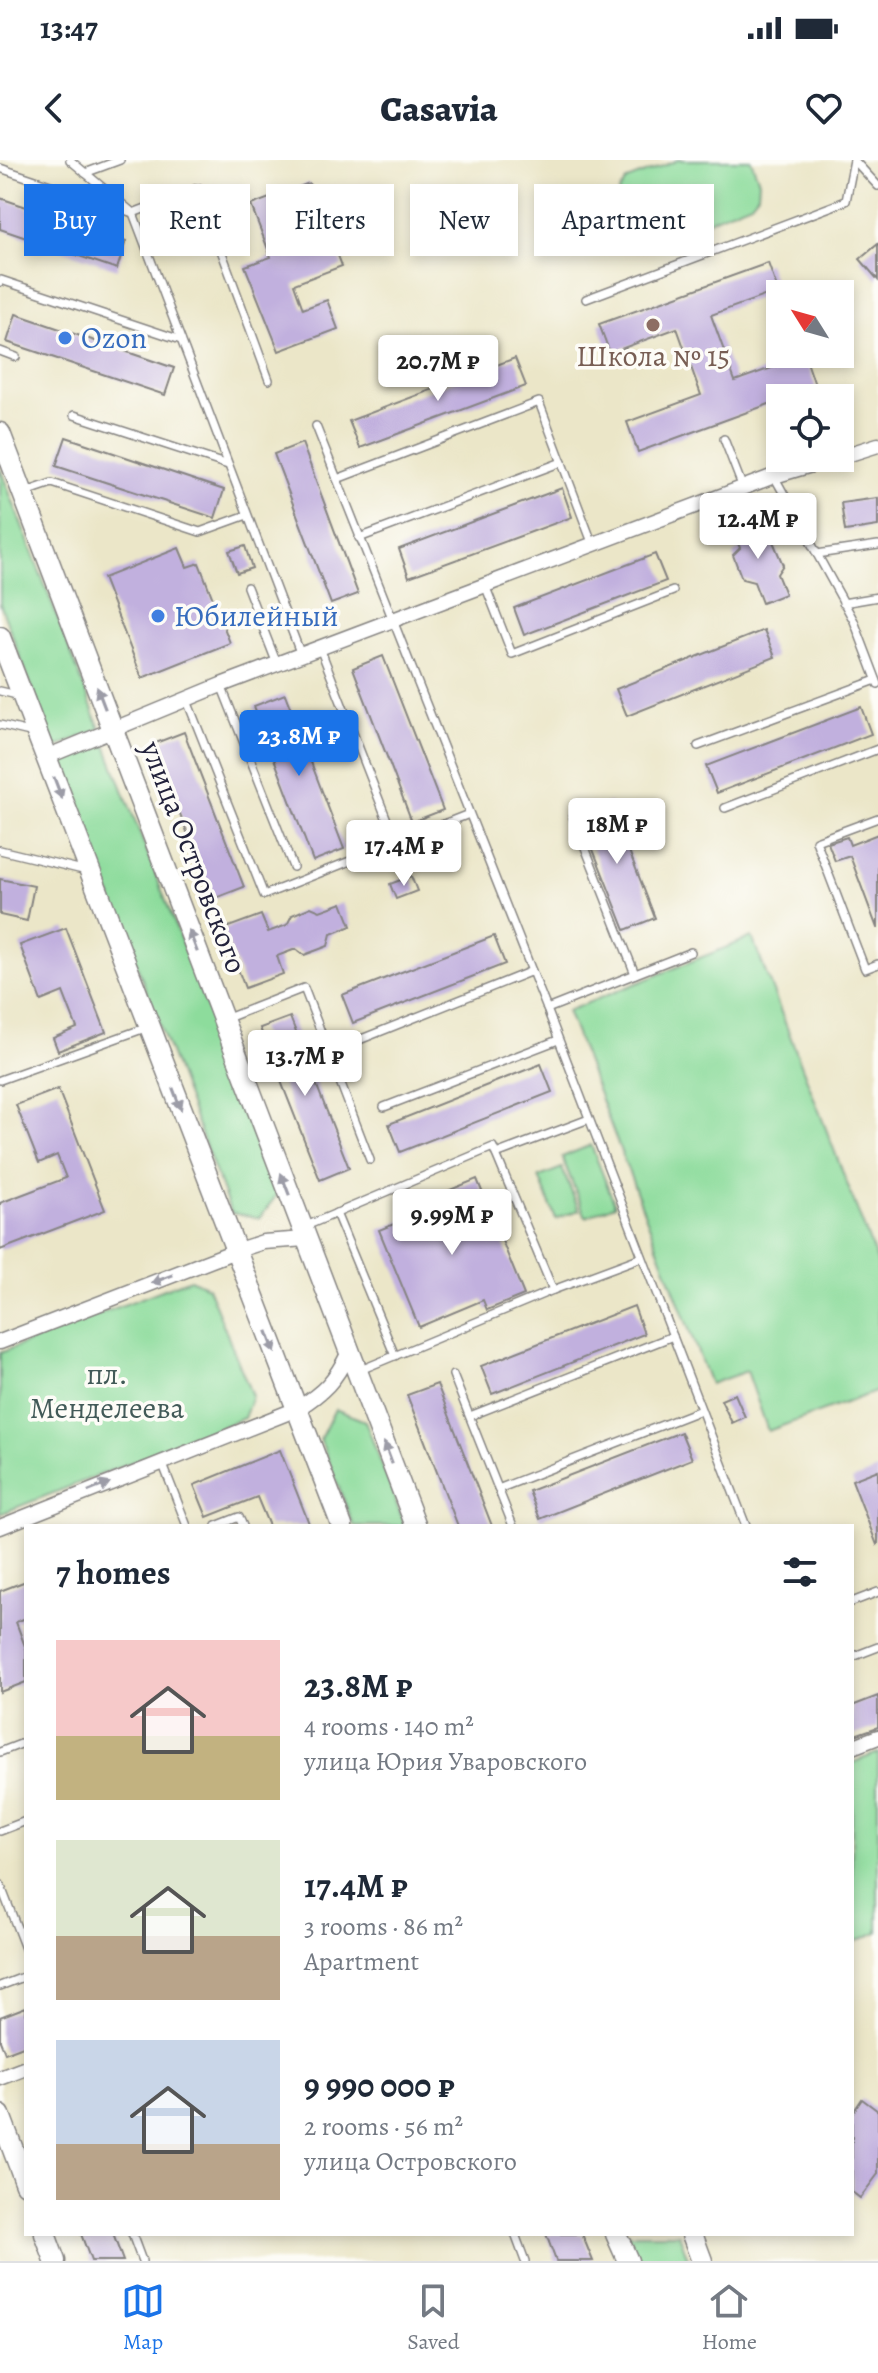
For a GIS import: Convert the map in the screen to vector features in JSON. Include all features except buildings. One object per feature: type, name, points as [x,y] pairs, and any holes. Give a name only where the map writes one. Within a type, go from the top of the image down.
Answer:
[{"type":"main road","name":"улица Островского","points":[[0,433],[415,1524]]},
{"type":"main road","points":[[0,637],[341,1524]]},
{"type":"main road","points":[[0,2115],[24,2179]]},
{"type":"main road","points":[[46,2236],[55,2261]]},
{"type":"main road","points":[[617,2236],[628,2261]]},
{"type":"main road","points":[[693,2236],[702,2261]]},
{"type":"street","points":[[854,452],[878,445]]},
{"type":"street","points":[[46,757],[186,698],[787,472]]},
{"type":"street","points":[[0,1342],[235,1251],[304,1233]]},
{"type":"street","points":[[0,1527],[297,1409],[319,1395],[337,1376],[349,1352]]},
{"type":"street","points":[[854,1746],[878,1737]]},
{"type":"street","points":[[0,2078],[24,2069]]},
{"type":"lane","points":[[70,160],[133,213],[301,655]]},
{"type":"lane","points":[[85,173],[120,160]]},
{"type":"lane","points":[[854,160],[878,186]]},
{"type":"lane","points":[[586,299],[846,201],[854,160]]},
{"type":"lane","points":[[0,168],[133,213],[198,188],[269,380]]},
{"type":"lane","points":[[0,282],[181,340]]},
{"type":"lane","points":[[0,351],[16,357]]},
{"type":"lane","points":[[337,479],[539,402],[593,545]]},
{"type":"lane","points":[[74,415],[228,465]]},
{"type":"lane","points":[[316,426],[547,1009],[745,1524]]},
{"type":"lane","points":[[724,439],[743,488]]},
{"type":"lane","points":[[359,538],[562,462]]},
{"type":"lane","points":[[698,746],[877,682],[854,621],[774,476]]},
{"type":"lane","points":[[23,493],[52,483],[200,532],[247,515]]},
{"type":"lane","points":[[817,554],[878,545]]},
{"type":"lane","points":[[485,585],[512,654],[673,591]]},
{"type":"lane","points":[[247,587],[277,664]]},
{"type":"lane","points":[[843,603],[878,597]]},
{"type":"lane","points":[[320,648],[396,843]]},
{"type":"lane","points":[[221,685],[293,867]]},
{"type":"lane","points":[[0,691],[23,696]]},
{"type":"lane","points":[[186,698],[264,895],[469,814]]},
{"type":"lane","points":[[0,725],[37,734]]},
{"type":"lane","points":[[725,808],[878,749]]},
{"type":"lane","points":[[573,817],[635,974]]},
{"type":"lane","points":[[878,818],[816,841],[865,969],[878,964]]},
{"type":"lane","points":[[0,850],[91,871]]},
{"type":"lane","points":[[547,1009],[691,952]]},
{"type":"lane","points":[[359,1040],[532,971]]},
{"type":"lane","points":[[223,1019],[304,988],[370,1160]]},
{"type":"lane","points":[[0,1080],[150,1026]]},
{"type":"lane","points":[[384,1107],[558,1040]]},
{"type":"lane","points":[[496,1154],[589,1119]]},
{"type":"lane","points":[[304,1233],[336,1213],[493,1147],[553,1290]]},
{"type":"lane","points":[[336,1213],[395,1356]]},
{"type":"lane","points":[[356,1372],[553,1290],[642,1257]]},
{"type":"lane","points":[[470,1416],[673,1336]]},
{"type":"lane","points":[[453,1375],[512,1524]]},
{"type":"lane","points":[[498,1489],[701,1410]]},
{"type":"lane","points":[[162,1462],[186,1524]]},
{"type":"lane","points":[[221,1524],[239,1517],[242,1524]]},
{"type":"lane","points":[[854,1601],[878,1592]]},
{"type":"lane","points":[[854,1656],[878,1647]]},
{"type":"lane","points":[[0,1752],[24,1743]]},
{"type":"lane","points":[[0,1831],[24,1822]]},
{"type":"lane","points":[[0,1884],[24,1946]]},
{"type":"lane","points":[[0,1986],[24,1977]]},
{"type":"lane","points":[[133,2236],[142,2261]]},
{"type":"lane","points":[[516,2236],[525,2261]]},
{"type":"green space","points":[[678,160],[751,160],[759,181],[758,194],[751,203],[714,218],[714,184],[624,184],[627,180]]},
{"type":"green space","points":[[0,468],[100,729],[55,748],[0,604]]},
{"type":"green space","points":[[102,735],[278,1193],[260,1218],[231,1213],[57,755]]},
{"type":"green space","points":[[752,937],[878,1264],[878,1391],[768,1431],[747,1371],[710,1384],[567,1011]]},
{"type":"green space","points":[[591,1145],[615,1205],[586,1217],[562,1157]]},
{"type":"green space","points":[[562,1168],[579,1210],[556,1219],[539,1177]]},
{"type":"green space","name":"пл. Менделеева","points":[[190,1279],[208,1287],[252,1396],[244,1418],[0,1514],[0,1353]]},
{"type":"green space","points":[[335,1409],[365,1421],[404,1524],[353,1524],[320,1439]]},
{"type":"green space","points":[[878,1753],[878,1932],[854,1942],[854,1762]]},
{"type":"green space","points":[[627,2236],[680,2236],[689,2261],[636,2261]]},
{"type":"place","name":"Школа № 15","points":[[653,325]]},
{"type":"place","name":"Ozon","points":[[65,338]]},
{"type":"place","name":"Юбилейный","points":[[158,616]]}]
